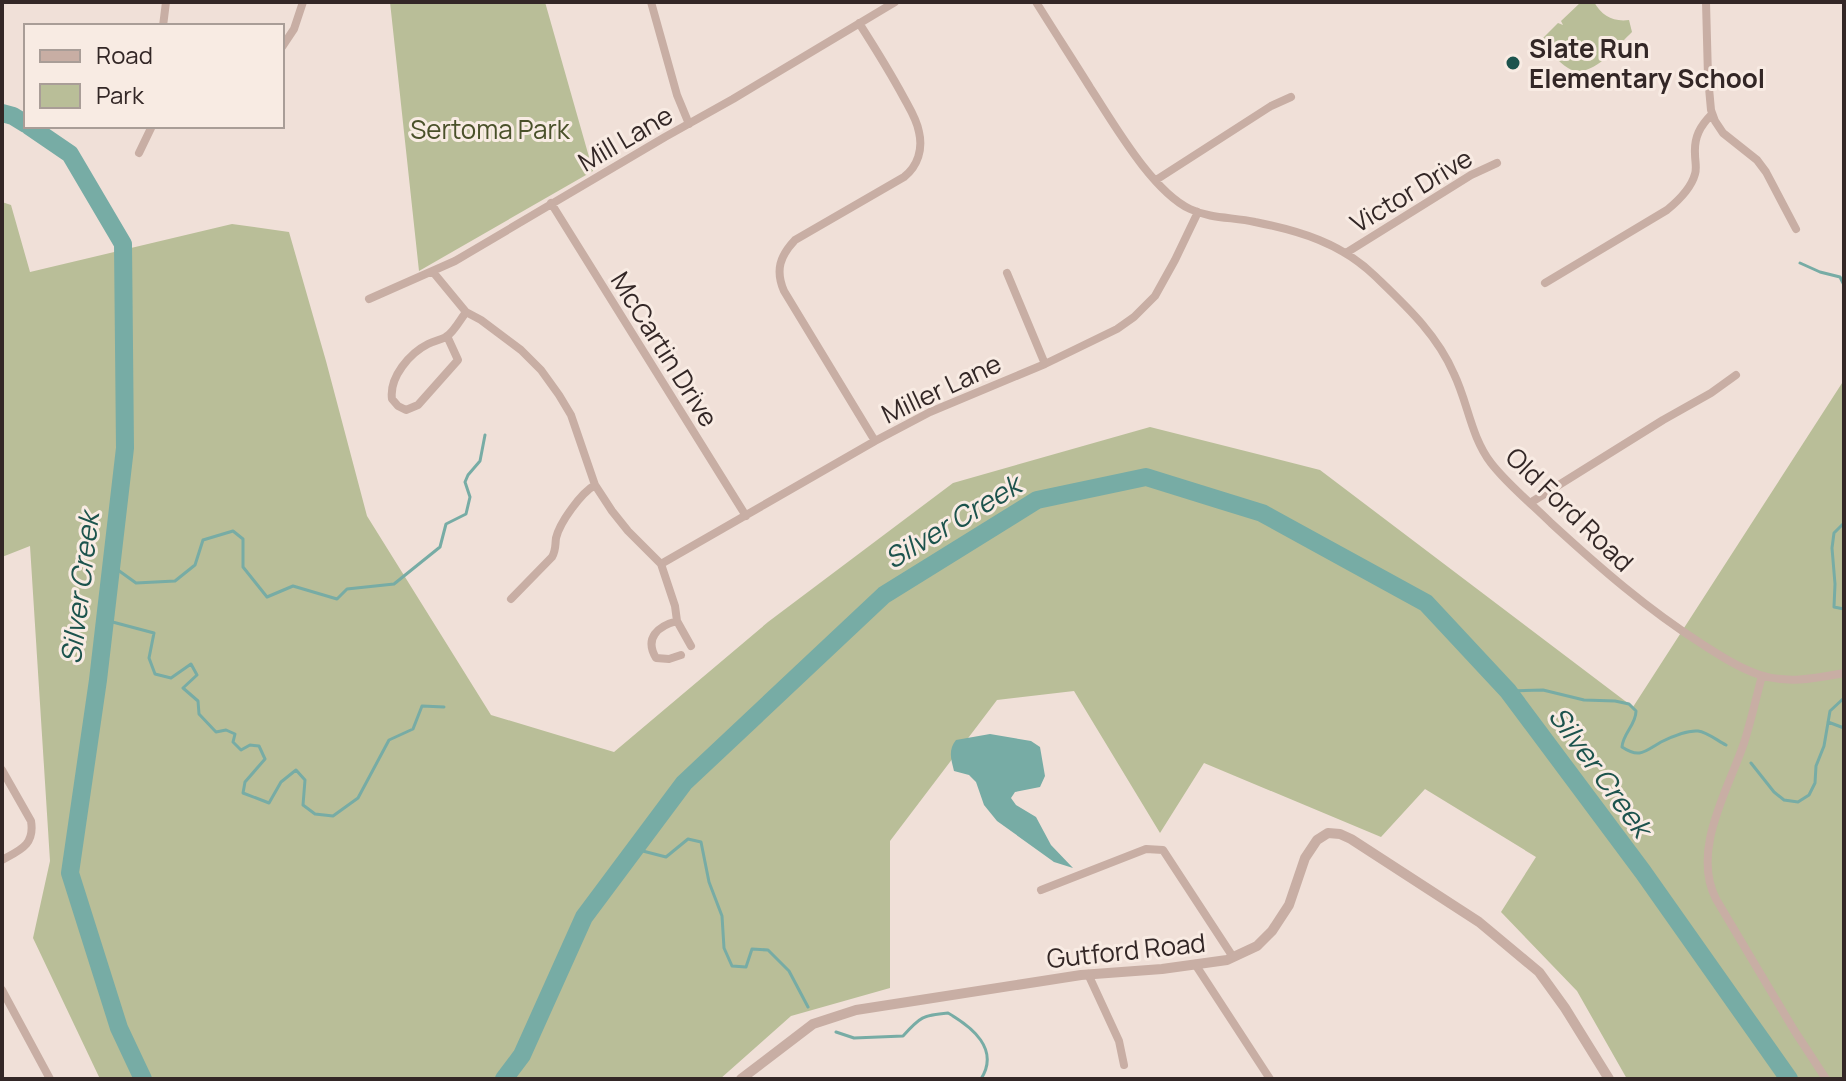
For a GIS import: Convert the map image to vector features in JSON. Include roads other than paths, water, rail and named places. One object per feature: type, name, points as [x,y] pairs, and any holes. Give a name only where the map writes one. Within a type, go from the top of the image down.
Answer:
[{"type":"street","points":[[163,24],[166,2]]},
{"type":"street","points":[[284,44],[294,29],[303,2]]},
{"type":"street","points":[[651,2],[677,95],[689,124]]},
{"type":"street","name":"Mill Lane","points":[[369,299],[433,272],[895,2]]},
{"type":"street","name":"Old Ford Road","points":[[1036,2],[1116,127],[1156,180],[1178,201],[1198,212],[1217,217],[1254,222],[1316,237],[1346,253],[1373,274],[1424,325],[1453,371],[1482,449],[1501,474],[1600,568],[1668,622],[1730,661],[1762,676],[1795,680],[1844,673]]},
{"type":"street","points":[[1706,2],[1712,114],[1723,133],[1757,160],[1766,172],[1796,229]]},
{"type":"street","points":[[859,23],[897,84],[916,122],[920,141],[918,158],[904,177],[795,240],[783,254],[778,269],[784,291],[875,441]]},
{"type":"street","points":[[1156,180],[1271,106],[1291,97]]},
{"type":"street","points":[[1545,283],[1667,210],[1680,199],[1696,171],[1698,132],[1712,114]]},
{"type":"street","points":[[139,153],[151,128]]},
{"type":"street","name":"Victor Drive","points":[[1346,253],[1471,175],[1497,163]]},
{"type":"street","name":"McCartin Drive","points":[[551,203],[746,516]]},
{"type":"street","name":"Miller Lane","points":[[661,564],[930,412],[1045,364],[1117,329],[1149,303],[1161,287],[1198,212]]},
{"type":"street","points":[[433,272],[466,312],[513,343],[541,370],[571,415],[595,485],[628,531],[661,564],[677,621],[691,646]]},
{"type":"street","points":[[1007,273],[1045,364]]},
{"type":"street","points":[[447,336],[458,360],[418,405],[406,410],[398,406],[392,399],[392,385],[406,362],[425,345],[447,336],[466,312]]},
{"type":"street","points":[[1530,503],[1736,375]]},
{"type":"street","points":[[511,599],[555,553],[558,534],[579,497],[595,485]]},
{"type":"street","points":[[677,621],[657,630],[652,645],[656,658],[669,659],[681,655]]},
{"type":"street","points":[[1762,676],[1743,745],[1714,823],[1707,873],[1710,888],[1758,972],[1826,1079]]},
{"type":"street","points":[[2,770],[31,821],[32,829],[32,835],[23,849],[2,860]]},
{"type":"street","name":"Gutford Road","points":[[741,1079],[813,1024],[856,1010],[1088,974],[1162,969],[1227,960],[1257,946],[1272,931],[1289,905],[1305,858],[1317,840],[1328,833],[1351,839],[1479,922],[1539,972],[1609,1079]]},
{"type":"street","points":[[1041,890],[1146,849],[1163,850],[1233,957]]},
{"type":"street","points":[[1195,964],[1268,1076]]},
{"type":"street","points":[[1088,974],[1119,1041],[1124,1065]]},
{"type":"street","points":[[2,990],[50,1079]]},
{"type":"water","points":[[990,734],[1031,741],[1040,747],[1045,776],[1040,787],[1015,792],[1011,798],[1016,805],[1036,817],[1051,845],[1073,868],[1054,862],[997,821],[984,805],[976,782],[969,775],[954,771],[951,751],[956,740]]},
{"type":"waterway","name":"Silver Creek","points":[[2,113],[24,123]]},
{"type":"waterway","name":"Silver Creek","points":[[32,128],[70,154],[123,244],[125,448],[98,680],[70,873],[119,1028],[143,1079]]},
{"type":"waterway","points":[[1800,263],[1840,277],[1844,285]]},
{"type":"waterway","points":[[111,565],[136,583],[175,581],[195,565],[203,540],[233,531],[243,539],[243,567],[267,597],[293,586],[337,599],[347,589],[394,584],[440,547],[446,524],[466,514],[470,497],[465,482],[480,461],[485,435]]},
{"type":"waterway","name":"Silver Creek","points":[[504,1079],[522,1055],[584,917],[684,783],[884,595],[1037,500],[1146,477],[1262,513],[1426,603],[1508,691],[1643,872],[1789,1079]]},
{"type":"waterway","points":[[1844,523],[1834,533],[1832,548],[1834,607],[1844,609]]},
{"type":"waterway","points":[[105,620],[154,633],[149,658],[155,674],[171,678],[191,664],[197,675],[183,688],[198,701],[199,714],[216,732],[226,730],[235,734],[233,742],[241,750],[250,745],[259,746],[265,759],[245,782],[243,793],[269,803],[281,782],[296,770],[305,780],[303,805],[315,814],[333,816],[358,798],[389,740],[413,729],[422,706],[444,707]]},
{"type":"waterway","points":[[1508,691],[1543,690],[1584,700],[1629,704],[1636,711],[1622,747],[1633,753],[1693,731],[1705,733],[1726,745]]},
{"type":"waterway","points":[[1751,763],[1784,800],[1798,802],[1809,795],[1815,783],[1816,766],[1824,746],[1830,711],[1844,698]]},
{"type":"waterway","points":[[1828,722],[1844,728]]},
{"type":"waterway","points":[[635,849],[666,857],[688,839],[701,842],[709,882],[722,916],[724,948],[732,966],[746,967],[752,949],[768,950],[789,971],[808,1007]]},
{"type":"waterway","points":[[836,1032],[854,1038],[903,1036],[922,1018],[948,1013],[981,1040],[987,1058],[981,1079]]},
{"type":"place","name":"Slate Run Elementary School","points":[[1513,63]]},
{"type":"park label","name":"Sertoma Park","points":[[490,129]]}]
